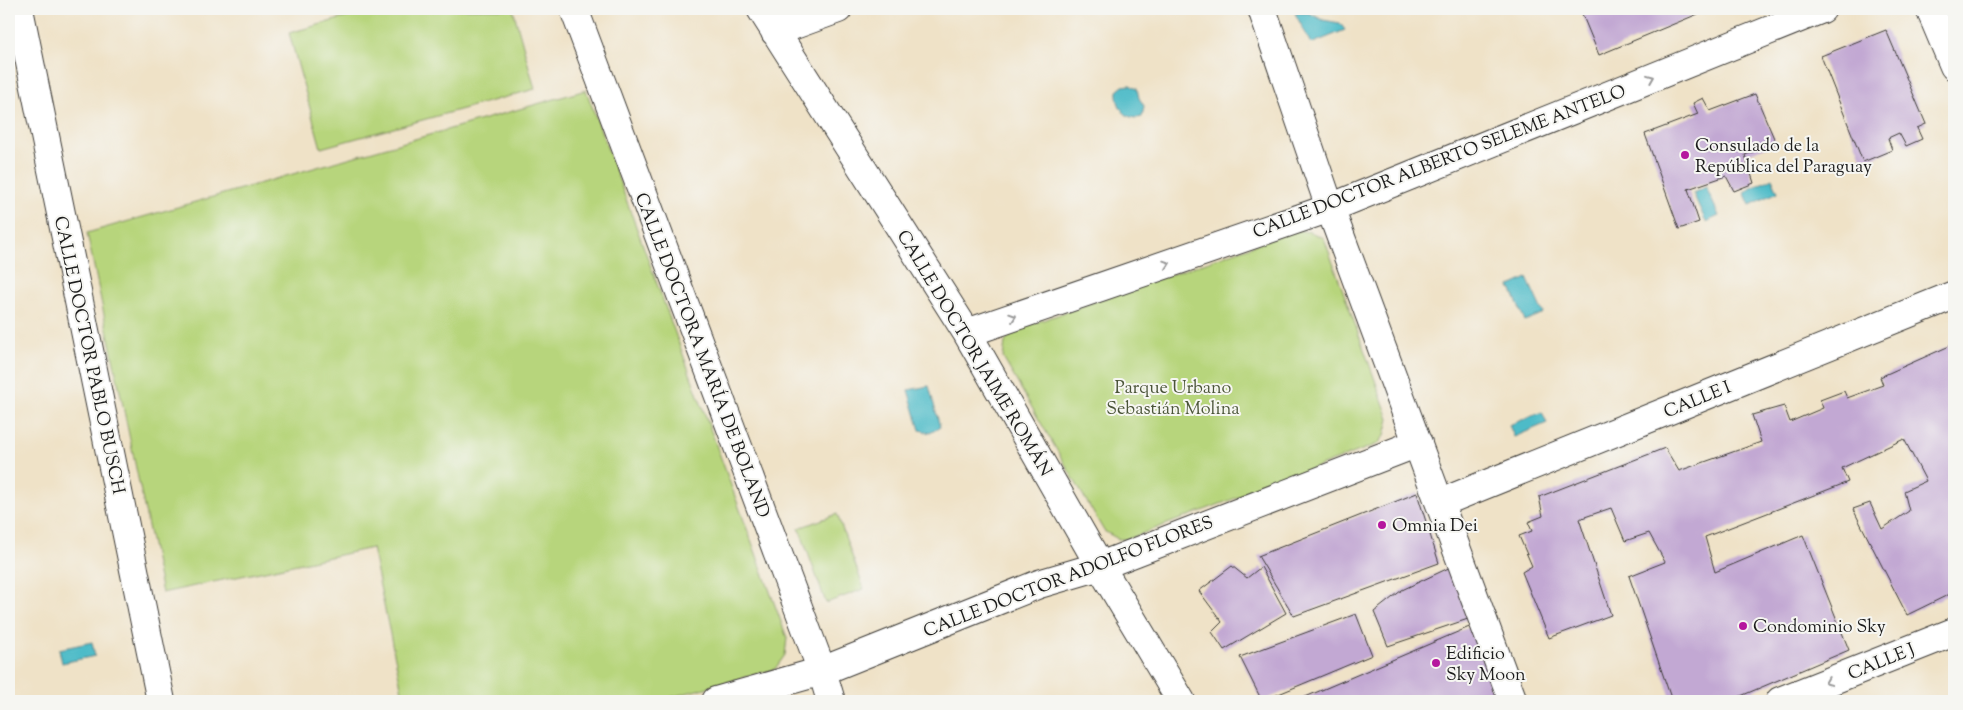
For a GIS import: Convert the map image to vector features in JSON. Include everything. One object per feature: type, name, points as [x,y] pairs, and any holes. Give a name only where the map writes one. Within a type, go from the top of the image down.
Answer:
[{"type":"street","name":"CALLE DOCTOR PABLO BUSCH","points":[[20,9],[161,701]]},
{"type":"street","name":"CALLE DOCTORA MARÍA DE BOLAND","points":[[574,9],[832,701]]},
{"type":"street","name":"CALLE DOCTOR JAIME ROMÁN","points":[[762,9],[967,333],[1100,566],[1181,701]]},
{"type":"street","points":[[775,32],[838,9]]},
{"type":"street","points":[[1262,9],[1330,208],[1514,701]]},
{"type":"street","name":"CALLE DOCTOR ALBERTO SELEME ANTELO","points":[[967,333],[1330,208],[1822,9]]},
{"type":"street","points":[[1930,9],[1954,66]]},
{"type":"street","name":"CALLE I","points":[[1440,504],[1954,295]]},
{"type":"street","name":"CALLE DOCTOR ADOLFO FLORES","points":[[716,701],[822,671],[1039,584],[1100,566],[1418,443]]},
{"type":"street","name":"CALLE J","points":[[1780,701],[1954,632]]},
{"type":"green space","points":[[376,9],[513,9],[535,89],[321,148],[289,33]]},
{"type":"green space","points":[[586,90],[787,638],[785,655],[775,669],[657,701],[404,701],[372,548],[162,593],[87,233]]},
{"type":"green space","name":"Parque Urbano Sebastián Molina","points":[[1296,230],[1310,232],[1324,238],[1389,419],[1385,435],[1378,444],[1128,539],[1118,539],[1104,531],[1003,358],[1005,342],[1015,330]]},
{"type":"green space","points":[[837,514],[864,589],[826,603],[799,528]]},
{"type":"water","points":[[1295,13],[1309,13],[1323,20],[1340,23],[1345,30],[1311,44]]},
{"type":"water","points":[[1130,85],[1137,89],[1139,98],[1144,106],[1142,117],[1136,118],[1127,115],[1118,102],[1117,91],[1123,86]]},
{"type":"water","points":[[1772,178],[1778,192],[1750,205],[1744,192]]},
{"type":"water","points":[[1706,187],[1719,216],[1706,222],[1693,193]]},
{"type":"water","points":[[1527,278],[1543,313],[1525,321],[1510,286]]},
{"type":"water","points":[[929,386],[940,427],[930,433],[920,430],[908,390]]},
{"type":"water","points":[[1542,412],[1547,423],[1514,437],[1509,425]]},
{"type":"water","points":[[92,642],[95,656],[62,663],[59,649]]},
{"type":"building","points":[[1580,9],[1710,9],[1599,55]]},
{"type":"building","points":[[1886,30],[1926,124],[1917,128],[1922,139],[1906,146],[1899,133],[1888,138],[1892,150],[1863,162],[1821,56]]},
{"type":"building","points":[[1755,94],[1776,143],[1745,155],[1754,183],[1734,191],[1726,176],[1688,189],[1699,222],[1679,229],[1645,134],[1698,114],[1693,103],[1703,98],[1710,111]]},
{"type":"building","points":[[1954,344],[1954,592],[1907,615],[1853,509],[1870,503],[1882,529],[1909,511],[1904,491],[1926,481],[1904,439],[1842,468],[1848,482],[1705,537],[1715,572],[1803,535],[1849,650],[1729,701],[1672,701],[1629,576],[1665,562],[1649,533],[1625,541],[1611,508],[1579,519],[1611,615],[1549,638],[1522,572],[1532,566],[1519,536],[1532,531],[1528,522],[1543,516],[1539,497],[1665,448],[1679,471],[1761,442],[1752,415],[1784,406],[1790,422],[1823,408],[1820,400],[1844,391],[1847,398],[1883,385],[1880,377]]},
{"type":"building","name":"Omnia Dei","points":[[1417,493],[1439,563],[1294,616],[1258,556]]},
{"type":"building","points":[[1455,565],[1471,618],[1388,646],[1374,612],[1402,590]]},
{"type":"building","points":[[1232,566],[1247,578],[1261,567],[1286,613],[1224,650],[1212,632],[1222,622],[1199,591]]},
{"type":"building","points":[[1356,614],[1372,655],[1262,701],[1240,657]]},
{"type":"building","name":"Edificio Sky Moon","points":[[1474,625],[1502,701],[1296,701]]},
{"type":"place","name":"Consulado de la República del Paraguay","points":[[1685,155]]},
{"type":"place","name":"Omnia Dei","points":[[1382,525]]},
{"type":"place","name":"Condominio Sky","points":[[1743,626]]},
{"type":"place","name":"Edificio Sky Moon","points":[[1436,663]]}]
